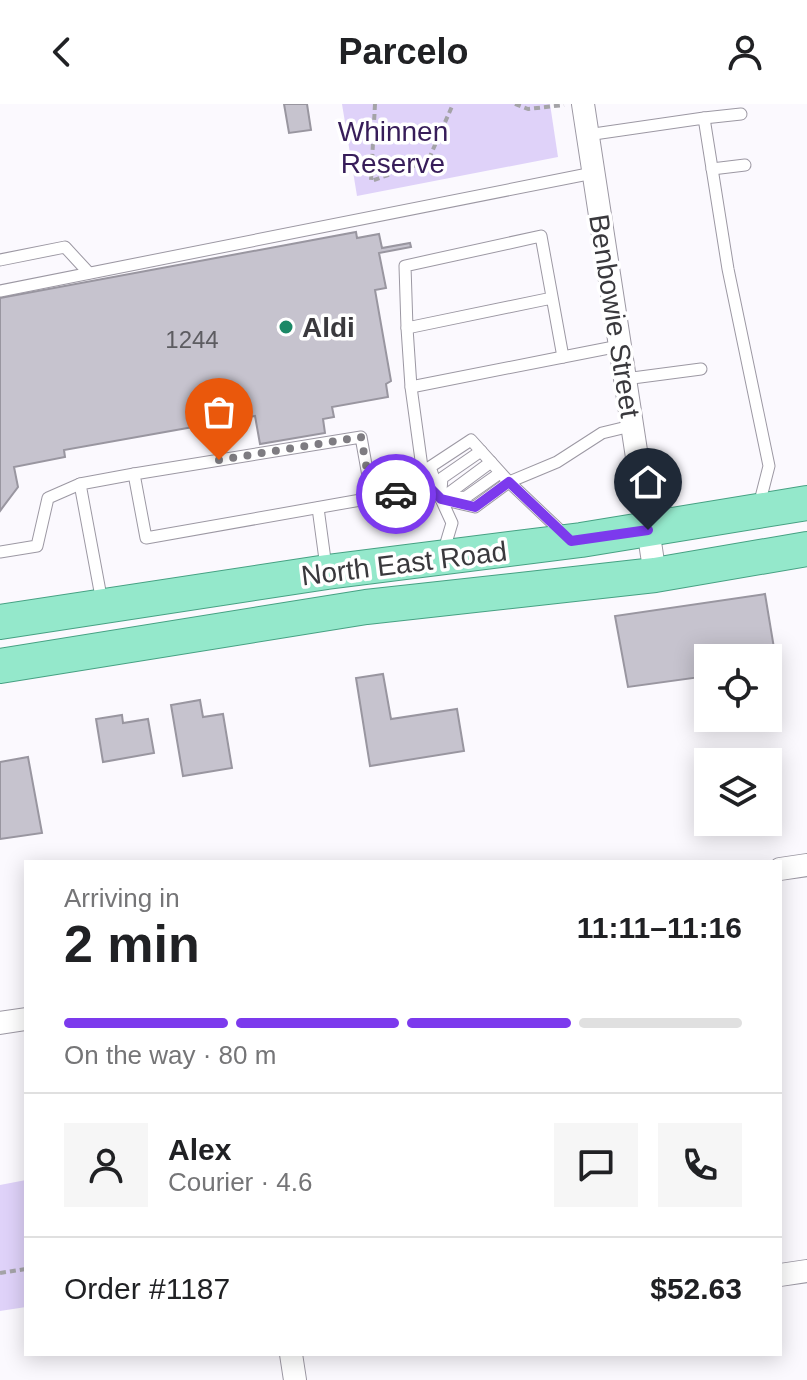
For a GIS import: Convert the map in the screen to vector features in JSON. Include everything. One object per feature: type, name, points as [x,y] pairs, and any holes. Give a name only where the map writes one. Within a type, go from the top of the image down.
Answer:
[{"type":"main road","name":"North East Road","points":[[0,622],[327,572],[648,530],[807,503]]},
{"type":"main road","name":"North East Road","points":[[0,666],[366,607],[655,575],[807,549]]},
{"type":"main road","points":[[103,606],[117,621],[222,631]]},
{"type":"street","name":"Benbowie Street","points":[[580,104],[655,575]]},
{"type":"street","points":[[782,869],[807,865]]},
{"type":"street","points":[[0,1023],[24,1019]]},
{"type":"street","points":[[782,1275],[807,1271]]},
{"type":"street","points":[[291,1356],[295,1380]]},
{"type":"lane","points":[[587,135],[741,114]]},
{"type":"lane","points":[[704,118],[728,269],[769,466],[756,514]]},
{"type":"lane","points":[[712,169],[745,165]]},
{"type":"lane","points":[[0,291],[593,173]]},
{"type":"lane","points":[[563,357],[541,236],[405,266],[411,387],[424,482],[441,499],[475,507],[505,478],[557,462],[602,433],[631,426]]},
{"type":"lane","points":[[0,260],[65,247],[89,273]]},
{"type":"lane","points":[[407,328],[552,298]]},
{"type":"lane","points":[[411,387],[619,346]]},
{"type":"lane","points":[[625,379],[701,369]]},
{"type":"lane","points":[[0,552],[37,546],[48,498],[80,484],[361,437],[372,498]]},
{"type":"lane","points":[[442,558],[452,523],[430,467],[471,440],[505,478],[571,541]]},
{"type":"lane","points":[[441,499],[442,478],[481,451]]},
{"type":"lane","points":[[441,499],[491,462]]},
{"type":"lane","points":[[134,474],[146,538],[400,493],[424,482]]},
{"type":"lane","points":[[80,484],[103,606]]},
{"type":"lane","points":[[318,508],[327,572]]},
{"type":"path","points":[[375,104],[371,181],[428,161],[451,106],[460,104]]},
{"type":"path","points":[[515,104],[528,109],[580,104]]},
{"type":"path","points":[[0,1273],[24,1269]]},
{"type":"green space","name":"Whinnen Reserve","points":[[342,104],[550,104],[558,157],[357,196]]},
{"type":"green space","points":[[24,1180],[24,1307],[0,1311],[0,1185]]},
{"type":"building","points":[[284,104],[307,104],[311,130],[289,133]]},
{"type":"building","points":[[356,232],[357,238],[379,234],[382,248],[410,243],[411,247],[379,253],[386,288],[375,290],[391,381],[386,384],[388,397],[332,407],[334,417],[323,419],[325,433],[260,444],[255,416],[64,450],[65,457],[14,467],[18,487],[0,511],[0,298]]},
{"type":"building","points":[[765,594],[773,644],[694,644],[694,678],[628,687],[615,616]]},
{"type":"building","points":[[383,674],[391,719],[457,709],[464,751],[370,766],[356,678]]},
{"type":"building","points":[[200,700],[203,717],[223,714],[232,768],[183,776],[171,705]]},
{"type":"building","points":[[122,715],[123,723],[148,719],[154,753],[103,762],[96,719]]},
{"type":"building","points":[[28,757],[42,833],[0,839],[0,762]]},
{"type":"way so far","points":[[219,460],[361,437],[372,498],[396,494]]},
{"type":"place","name":"Aldi","points":[[286,327]]},
{"type":"route","points":[[396,494],[424,482],[441,499],[475,507],[509,482],[571,541],[648,530]]}]
